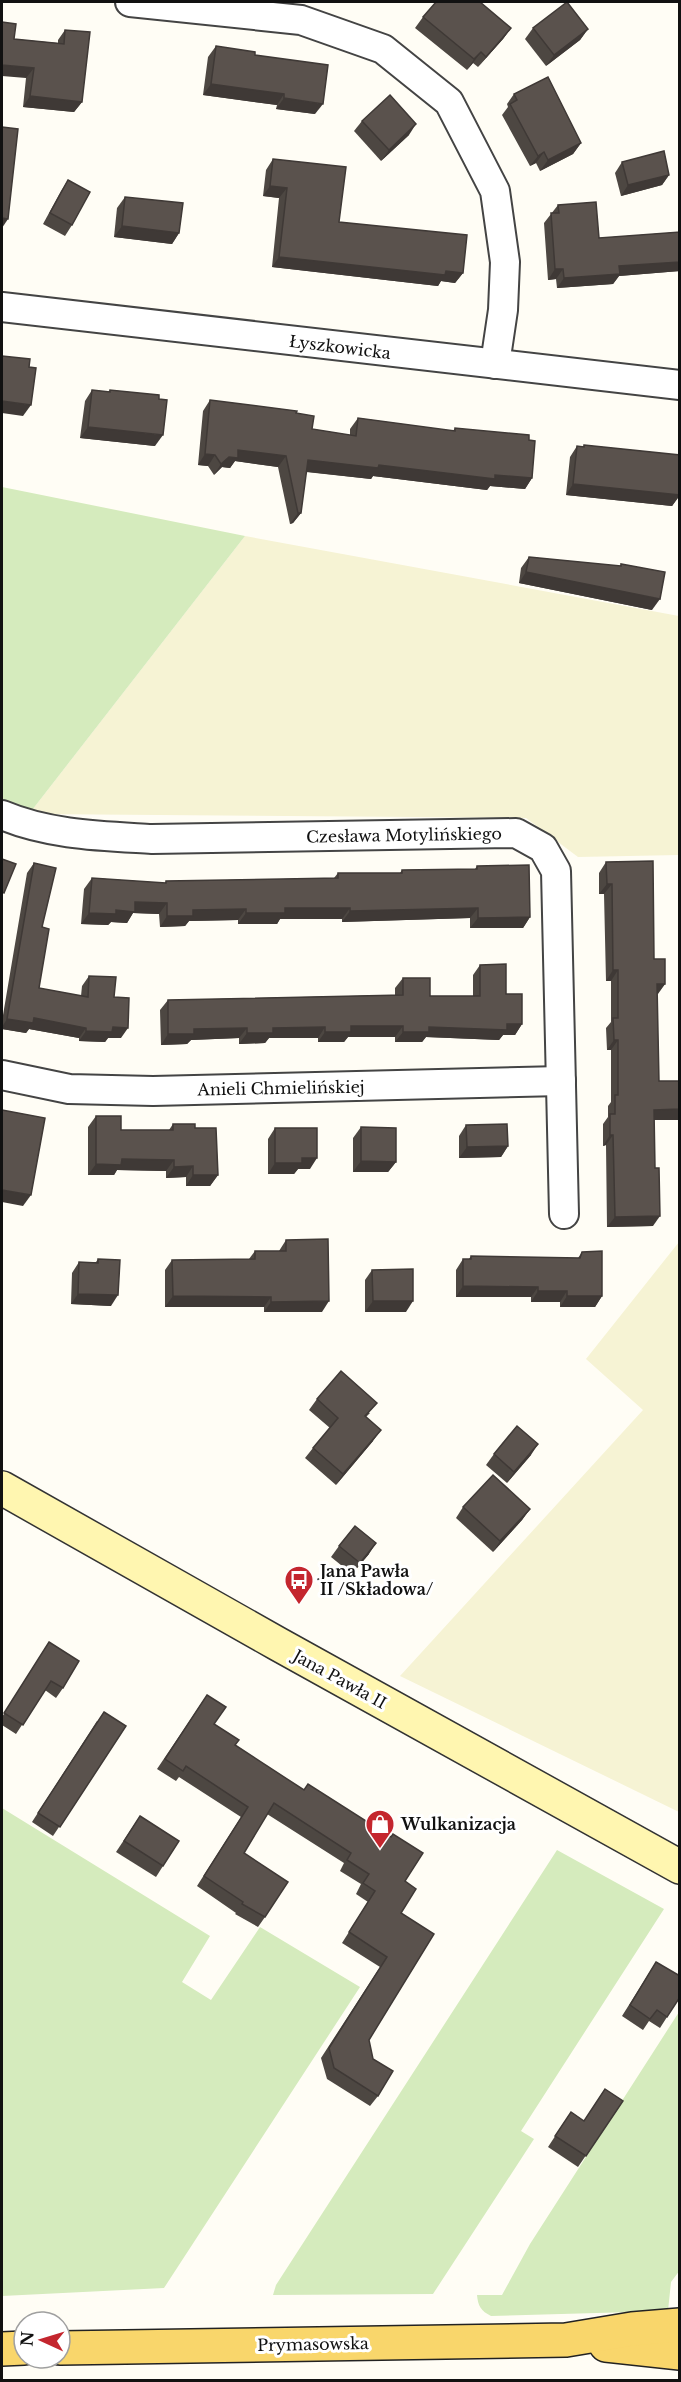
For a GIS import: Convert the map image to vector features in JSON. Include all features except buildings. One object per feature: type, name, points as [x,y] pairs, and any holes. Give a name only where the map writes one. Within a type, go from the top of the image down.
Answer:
[{"type":"main road","name":"Prymasowska","points":[[566,2340],[632,2329],[680,2325]]},
{"type":"main road","name":"Prymasowska","points":[[72,2348],[566,2340],[680,2353]]},
{"type":"street","points":[[130,2],[301,20],[383,49],[449,102],[495,190],[505,262],[503,309],[495,364]]},
{"type":"street","name":"Łyszkowicka","points":[[2,307],[680,385]]},
{"type":"street","name":"Czesława Motylińskiego","points":[[2,815],[57,831],[152,839],[516,833],[543,848],[556,872],[564,1214]]},
{"type":"street","name":"Anieli Chmielińskiej","points":[[2,1075],[69,1089],[153,1091],[561,1082]]},
{"type":"street","name":"Jana Pawła II","points":[[2,1488],[278,1644],[680,1866]]},
{"type":"shaded area","points":[[245,536],[679,616],[679,855],[578,857],[526,818],[29,814]]},
{"type":"shaded area","points":[[679,1242],[679,1812],[400,1676],[643,1410],[586,1359]]},
{"type":"green space","points":[[2,487],[245,536],[29,814],[2,802]]},
{"type":"green space","points":[[2,1808],[210,1936],[182,1982],[211,2000],[260,1927],[360,1987],[164,2288],[2,2296]]},
{"type":"green space","points":[[557,1850],[664,1909],[521,2131],[534,2139],[433,2294],[273,2295],[276,2285]]},
{"type":"green space","points":[[679,2012],[680,2270],[671,2282],[668,2311],[491,2316],[482,2310],[477,2295],[502,2295],[530,2244]]},
{"type":"place","name":"Jana Pawła II /Składowa/","points":[[299,1606]]},
{"type":"place","name":"Wulkanizacja","points":[[380,1850]]}]
